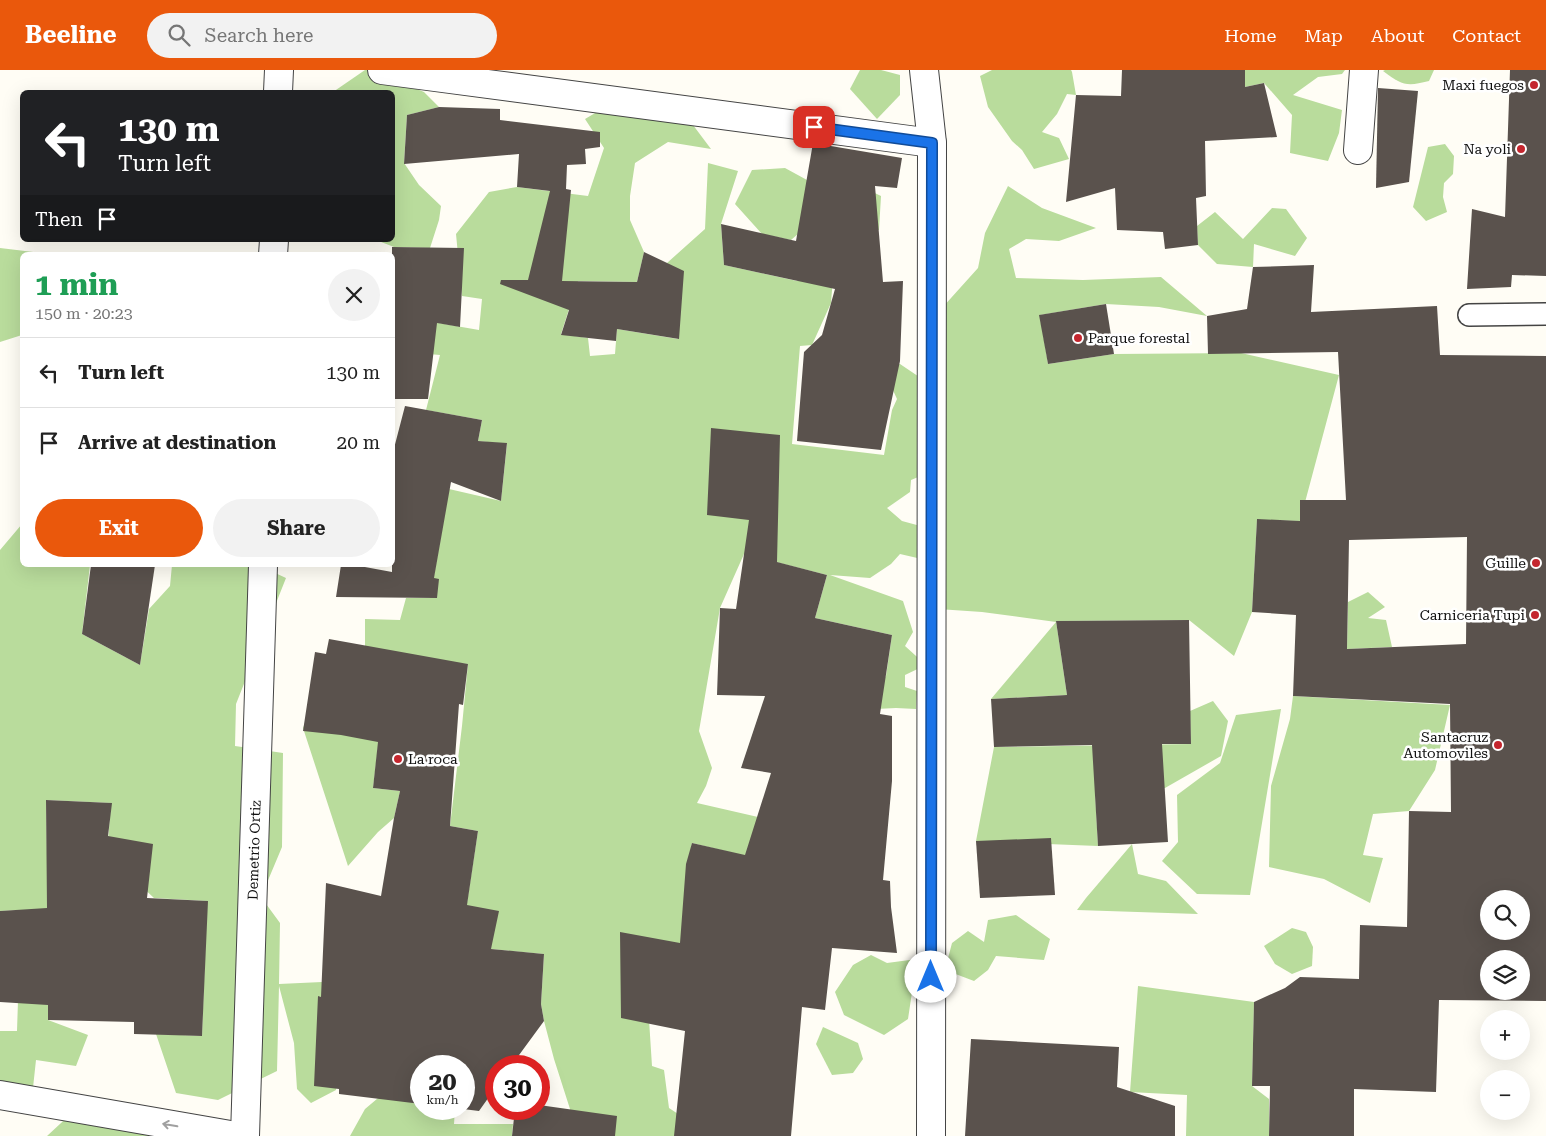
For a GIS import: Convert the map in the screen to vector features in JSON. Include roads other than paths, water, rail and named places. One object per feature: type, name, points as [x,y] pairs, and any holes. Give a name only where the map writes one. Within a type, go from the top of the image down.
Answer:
[{"type":"street","points":[[278,90],[279,70]]},
{"type":"street","points":[[382,70],[932,143]]},
{"type":"street","points":[[924,70],[932,143],[931,1136]]},
{"type":"street","points":[[1358,150],[1364,70]]},
{"type":"street","name":"Demetrio Ortiz","points":[[245,1136],[263,567]]},
{"type":"street","points":[[0,1095],[236,1136]]},
{"type":"lane","points":[[1469,315],[1546,314]]},
{"type":"place","name":"Maxi fuegos","points":[[1534,85]]},
{"type":"place","name":"Na yoli","points":[[1521,149]]},
{"type":"place","name":"Parque forestal","points":[[1078,338]]},
{"type":"place","name":"Guille","points":[[1536,563]]},
{"type":"place","name":"Carniceria Tupi","points":[[1535,615]]},
{"type":"place","name":"Santacruz Automoviles","points":[[1498,745]]},
{"type":"place","name":"La roca","points":[[398,759]]}]
